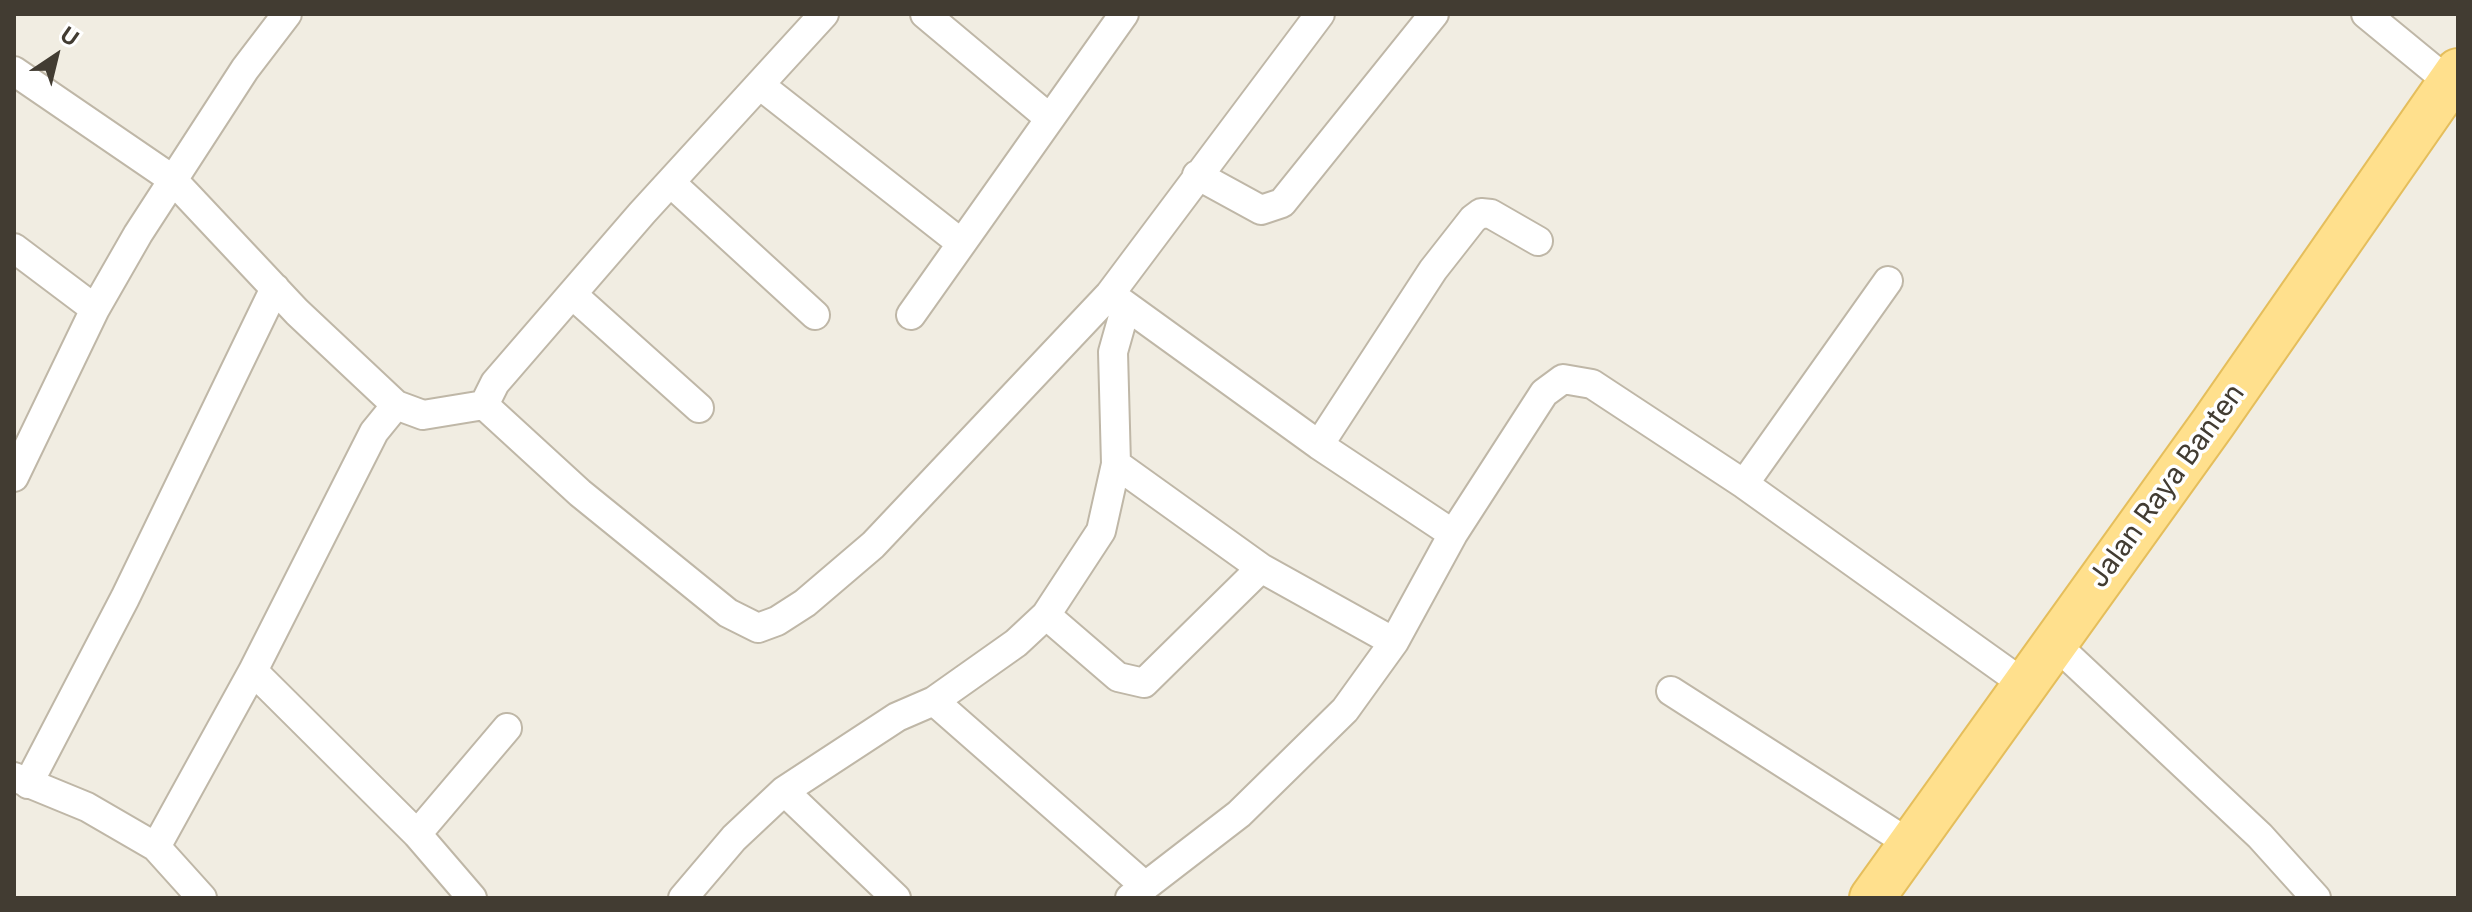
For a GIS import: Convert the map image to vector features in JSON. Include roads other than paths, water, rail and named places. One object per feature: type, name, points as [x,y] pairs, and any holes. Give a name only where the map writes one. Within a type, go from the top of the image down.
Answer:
[{"type":"main road","name":"Jalan Raya Banten","points":[[1872,898],[2454,77]]},
{"type":"street","points":[[14,477],[23,433],[95,309],[172,179],[287,14]]},
{"type":"street","points":[[484,405],[495,383],[824,14]]},
{"type":"street","points":[[925,14],[1048,117]]},
{"type":"street","points":[[911,315],[1123,14]]},
{"type":"street","points":[[484,405],[580,493],[654,554],[728,613],[758,628],[805,603],[873,545],[1118,300],[1197,175],[1320,14]]},
{"type":"street","points":[[1197,175],[1261,210],[1282,203],[1434,14]]},
{"type":"street","points":[[2366,14],[2454,77]]},
{"type":"street","points":[[14,71],[172,179],[275,288],[396,405],[423,415],[484,405]]},
{"type":"street","points":[[761,86],[961,243]]},
{"type":"street","points":[[671,183],[815,315]]},
{"type":"street","points":[[1319,445],[1433,270],[1473,219],[1481,213],[1491,214],[1538,241]]},
{"type":"street","points":[[14,248],[95,309]]},
{"type":"street","points":[[1744,484],[1888,281]]},
{"type":"street","points":[[202,898],[156,847],[87,807],[21,780],[125,598],[275,288]]},
{"type":"street","points":[[574,296],[699,408]]},
{"type":"street","points":[[1118,300],[1319,445],[1453,534]]},
{"type":"street","points":[[683,898],[734,838],[784,791],[897,717],[934,701],[1016,643],[1046,615],[1101,531],[1116,464],[1113,352],[1118,300]]},
{"type":"street","points":[[934,701],[1137,892],[1239,814],[1345,710],[1394,642],[1453,534],[1544,393],[1563,379],[1592,384],[1744,484],[2024,684]]},
{"type":"street","points":[[156,847],[253,671],[374,432],[396,405]]},
{"type":"street","points":[[1116,464],[1261,568],[1394,642]]},
{"type":"street","points":[[1046,615],[1118,677],[1144,683],[1159,672],[1261,568]]},
{"type":"street","points":[[2054,643],[2260,836],[2316,898]]},
{"type":"street","points":[[253,671],[417,834],[472,898]]},
{"type":"street","points":[[1671,691],[1910,844]]},
{"type":"street","points":[[417,834],[507,728]]},
{"type":"street","points":[[784,791],[896,898]]}]
